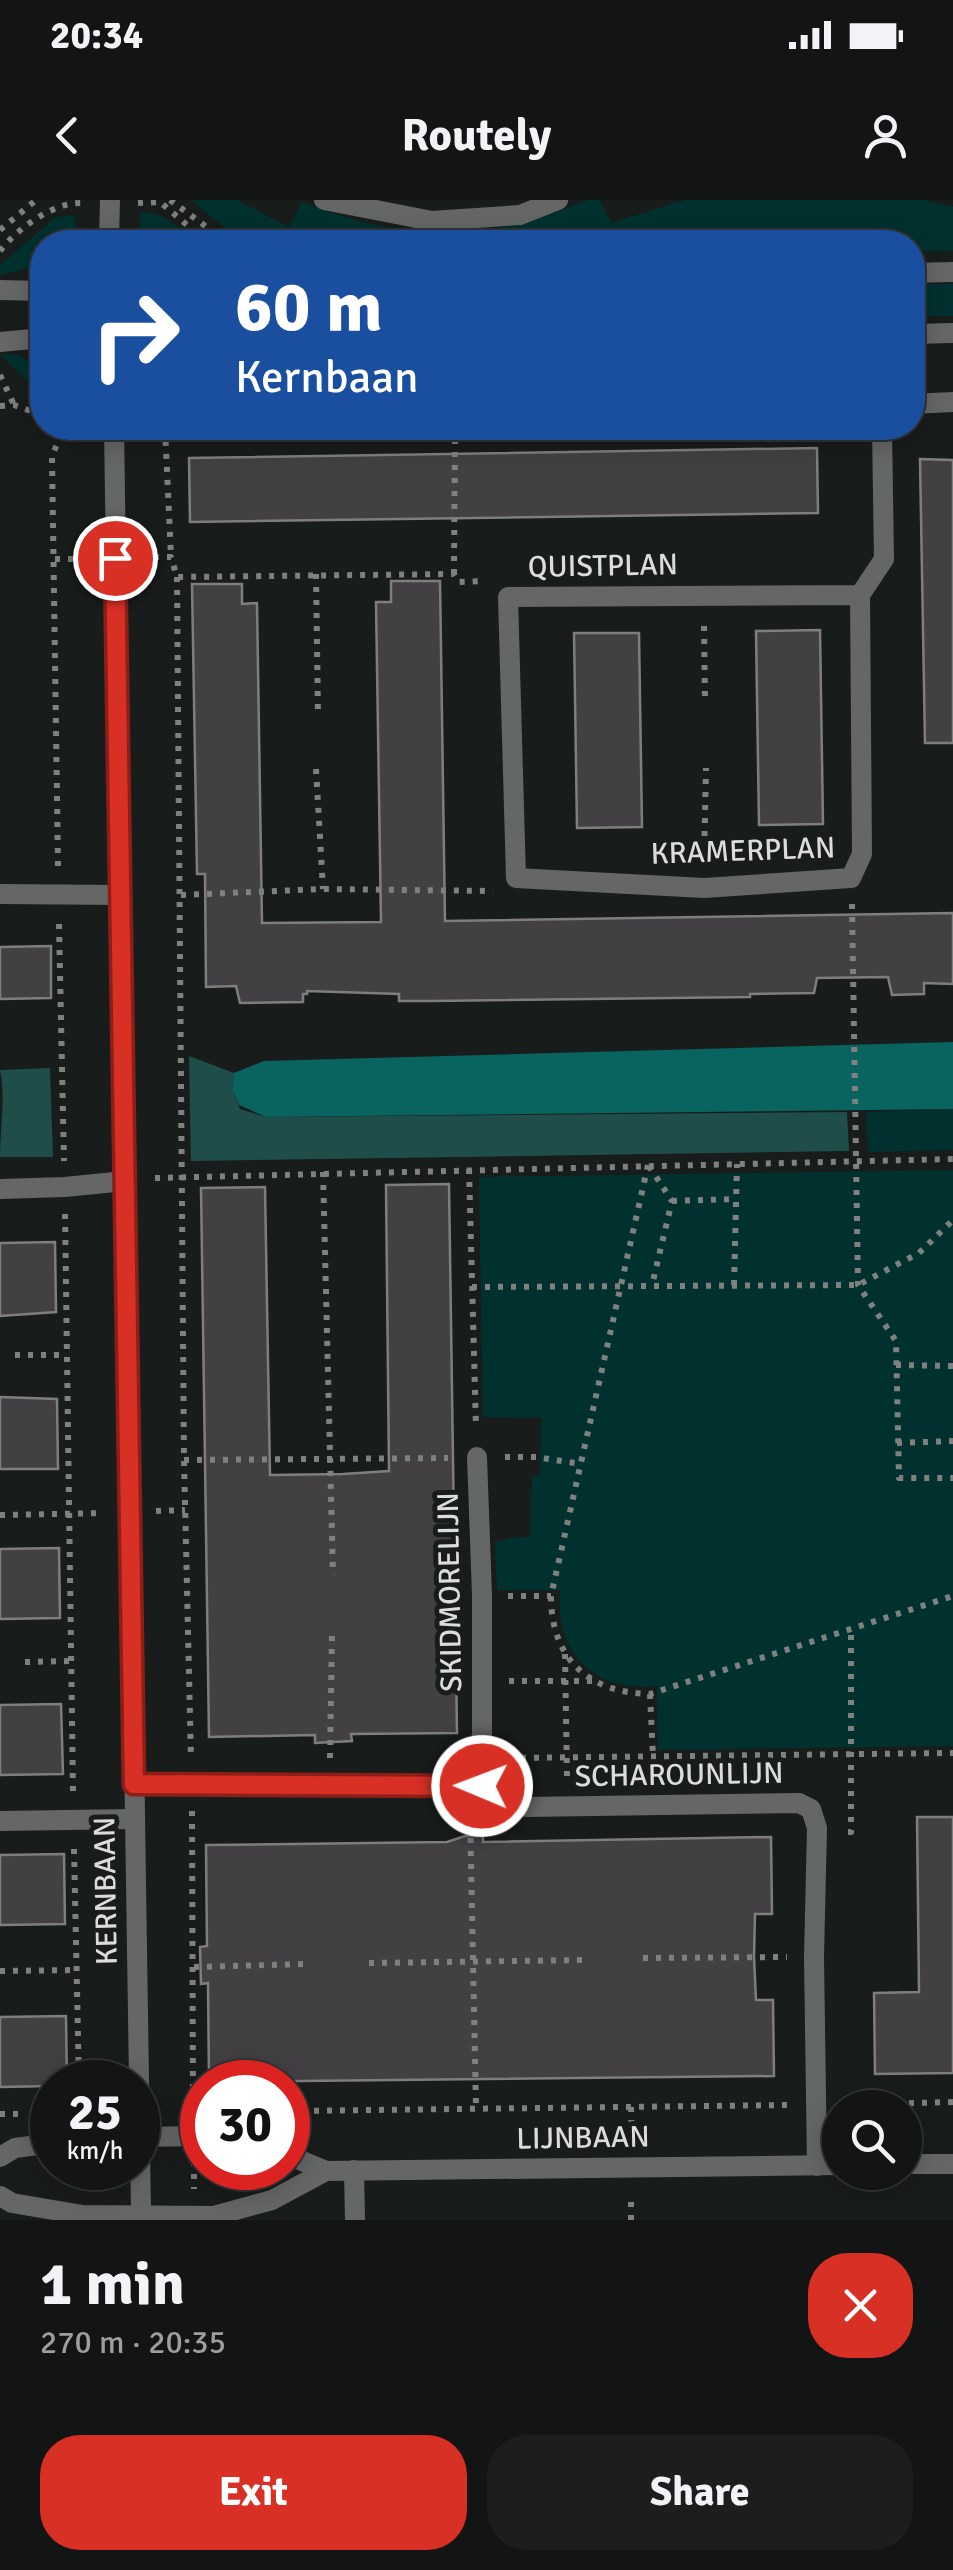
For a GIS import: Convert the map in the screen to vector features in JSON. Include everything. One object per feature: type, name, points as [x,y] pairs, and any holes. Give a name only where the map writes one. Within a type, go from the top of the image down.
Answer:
[{"type":"street","points":[[109,230],[110,200]]},
{"type":"street","points":[[324,200],[432,221],[520,214],[558,200]]},
{"type":"street","points":[[925,273],[953,272]]},
{"type":"street","points":[[0,290],[30,290]]},
{"type":"street","points":[[925,334],[953,333]]},
{"type":"street","points":[[0,342],[30,339]]},
{"type":"street","points":[[925,403],[953,402]]},
{"type":"street","name":"KERNBAAN","points":[[114,440],[137,2060]]},
{"type":"street","name":"KRAMERPLAN","points":[[516,878],[704,888],[851,878],[862,854],[860,595],[884,559],[882,440]]},
{"type":"street","name":"QUISTPLAN","points":[[516,878],[508,597],[860,595]]},
{"type":"street","points":[[0,894],[122,895]]},
{"type":"street","points":[[0,1188],[65,1188],[126,1181]]},
{"type":"street","name":"SKIDMORELIJN","points":[[475,1786],[482,1758],[477,1457]]},
{"type":"street","name":"SCHAROUNLIJN","points":[[134,1784],[475,1786],[526,1807],[799,1803],[811,1809],[817,1828]]},
{"type":"street","points":[[0,1822],[134,1819]]},
{"type":"street","points":[[817,1828],[814,1957],[818,2166]]},
{"type":"street","points":[[0,2157],[15,2148],[30,2146]]},
{"type":"street","name":"LIJNBAAN","points":[[310,2164],[326,2171],[822,2166]]},
{"type":"street","points":[[922,2164],[953,2164]]},
{"type":"street","points":[[354,2170],[355,2220]]},
{"type":"street","name":"LIJNBAAN","points":[[0,2196],[12,2202],[83,2215],[214,2216],[272,2200],[326,2171]]},
{"type":"street","name":"KERNBAAN","points":[[140,2190],[141,2213]]},
{"type":"path","points":[[0,230],[36,200]]},
{"type":"path","points":[[170,200],[211,230]]},
{"type":"path","points":[[0,238],[10,238]]},
{"type":"path","points":[[0,375],[14,404]]},
{"type":"path","points":[[0,406],[14,404],[30,410]]},
{"type":"path","points":[[59,440],[52,456],[77,2060]]},
{"type":"path","points":[[166,440],[171,557],[176,576],[184,1460],[196,2060]]},
{"type":"path","points":[[455,440],[454,574],[459,582],[496,580],[508,597]]},
{"type":"path","points":[[55,559],[171,557]]},
{"type":"path","points":[[316,574],[318,715]]},
{"type":"path","points":[[176,576],[454,574]]},
{"type":"path","points":[[703,594],[705,701]]},
{"type":"path","points":[[704,888],[706,768]]},
{"type":"path","points":[[316,769],[323,889]]},
{"type":"path","points":[[181,895],[323,889],[495,892],[516,878]]},
{"type":"path","points":[[851,878],[858,1285],[896,1341],[898,1478],[953,1478]]},
{"type":"path","points":[[126,1181],[181,1175],[953,1159]]},
{"type":"path","points":[[734,1285],[736,1164]]},
{"type":"path","points":[[648,1165],[672,1201],[652,1286]]},
{"type":"path","points":[[568,1808],[565,1654],[551,1619],[551,1596],[648,1165]]},
{"type":"path","points":[[470,1169],[477,1457]]},
{"type":"path","points":[[323,1172],[332,1575]]},
{"type":"path","points":[[672,1201],[736,1199]]},
{"type":"path","points":[[472,1287],[858,1285],[919,1253],[953,1220]]},
{"type":"path","points":[[15,1355],[66,1355]]},
{"type":"path","points":[[896,1365],[953,1366]]},
{"type":"path","points":[[897,1443],[953,1441]]},
{"type":"path","points":[[184,1460],[536,1457],[582,1464]]},
{"type":"path","points":[[0,1515],[185,1510]]},
{"type":"path","points":[[482,1595],[551,1596]]},
{"type":"path","points":[[482,1680],[593,1681],[626,1694],[650,1694],[953,1596]]},
{"type":"path","points":[[817,1828],[850,1832],[851,1629]]},
{"type":"path","points":[[330,1783],[332,1634]]},
{"type":"path","points":[[565,1654],[593,1681]]},
{"type":"path","points":[[25,1662],[70,1661]]},
{"type":"path","points":[[650,1694],[652,1758]]},
{"type":"path","points":[[482,1758],[953,1752]]},
{"type":"path","points":[[475,1786],[476,2108]]},
{"type":"path","points":[[643,1958],[814,1957]]},
{"type":"path","points":[[369,1963],[585,1960]]},
{"type":"path","points":[[194,1967],[306,1964]]},
{"type":"path","points":[[0,1971],[75,1970]]},
{"type":"path","points":[[310,2111],[953,2102]]},
{"type":"path","points":[[195,2216],[196,2190]]},
{"type":"shaded area","points":[[191,200],[237,200],[289,227],[302,202],[354,220],[406,230],[227,230]]},
{"type":"shaded area","points":[[588,200],[600,200],[611,223],[685,200],[925,200],[953,207],[953,251],[925,251],[925,230],[486,230],[542,217]]},
{"type":"shaded area","points":[[139,212],[163,218],[182,230],[140,230]]},
{"type":"shaded area","points":[[75,215],[76,230],[41,230],[56,217]]},
{"type":"shaded area","points":[[30,239],[30,268],[0,275],[0,265]]},
{"type":"shaded area","points":[[925,284],[953,284],[953,316],[925,316]]},
{"type":"shaded area","points":[[0,354],[18,355],[30,362],[30,383]]},
{"type":"shaded area","points":[[953,1042],[953,1109],[266,1117],[239,1105],[232,1089],[234,1073],[264,1061]]},
{"type":"shaded area","points":[[189,1056],[234,1073],[232,1089],[240,1109],[266,1117],[847,1112],[849,1151],[191,1161]]},
{"type":"shaded area","points":[[50,1068],[53,1157],[0,1157],[0,1070]]},
{"type":"shaded area","points":[[953,1109],[953,1150],[868,1152],[866,1112]]},
{"type":"shaded area","points":[[953,1170],[953,1746],[658,1750],[657,1686],[614,1683],[583,1664],[564,1632],[560,1590],[497,1590],[495,1542],[530,1537],[532,1475],[540,1475],[541,1418],[483,1417],[479,1177]]},
{"type":"building","points":[[817,448],[818,513],[190,522],[189,458]]},
{"type":"building","points":[[920,459],[953,460],[953,743],[925,743]]},
{"type":"building","points":[[391,581],[440,581],[445,921],[953,913],[953,984],[924,983],[924,994],[892,995],[888,977],[817,978],[814,993],[750,997],[431,1001],[399,1001],[399,994],[307,991],[303,1002],[240,1003],[236,986],[206,987],[205,874],[197,874],[192,584],[242,584],[242,604],[257,603],[262,923],[381,922],[376,602],[391,602]]},
{"type":"building","points":[[820,630],[823,824],[759,825],[756,631]]},
{"type":"building","points":[[574,633],[639,633],[642,827],[577,828]]},
{"type":"building","points":[[51,946],[51,998],[0,999],[0,947]]},
{"type":"building","points":[[449,1184],[457,1733],[351,1734],[352,1741],[315,1743],[315,1735],[209,1737],[201,1188],[265,1187],[270,1475],[343,1474],[389,1471],[386,1185]]},
{"type":"building","points":[[55,1242],[56,1312],[0,1316],[0,1243]]},
{"type":"building","points":[[0,1397],[57,1399],[58,1469],[0,1469]]},
{"type":"building","points":[[59,1548],[60,1618],[0,1619],[0,1549]]},
{"type":"building","points":[[61,1704],[63,1774],[0,1775],[0,1705]]},
{"type":"building","points":[[917,1817],[953,1817],[953,2073],[875,2074],[874,1993],[919,1992]]},
{"type":"building","points":[[465,1836],[483,1836],[483,1842],[771,1837],[772,1914],[755,1914],[754,1957],[756,2000],[773,2000],[774,2076],[310,2081],[310,2060],[209,2060],[208,1983],[201,1984],[200,1947],[207,1946],[206,1845],[447,1842]]},
{"type":"building","points":[[64,1854],[65,1924],[0,1925],[0,1855]]},
{"type":"building","points":[[66,2016],[67,2060],[30,2060],[30,2086],[0,2087],[0,2017]]},
{"type":"route","points":[[115,558],[134,1784],[482,1786]]}]
